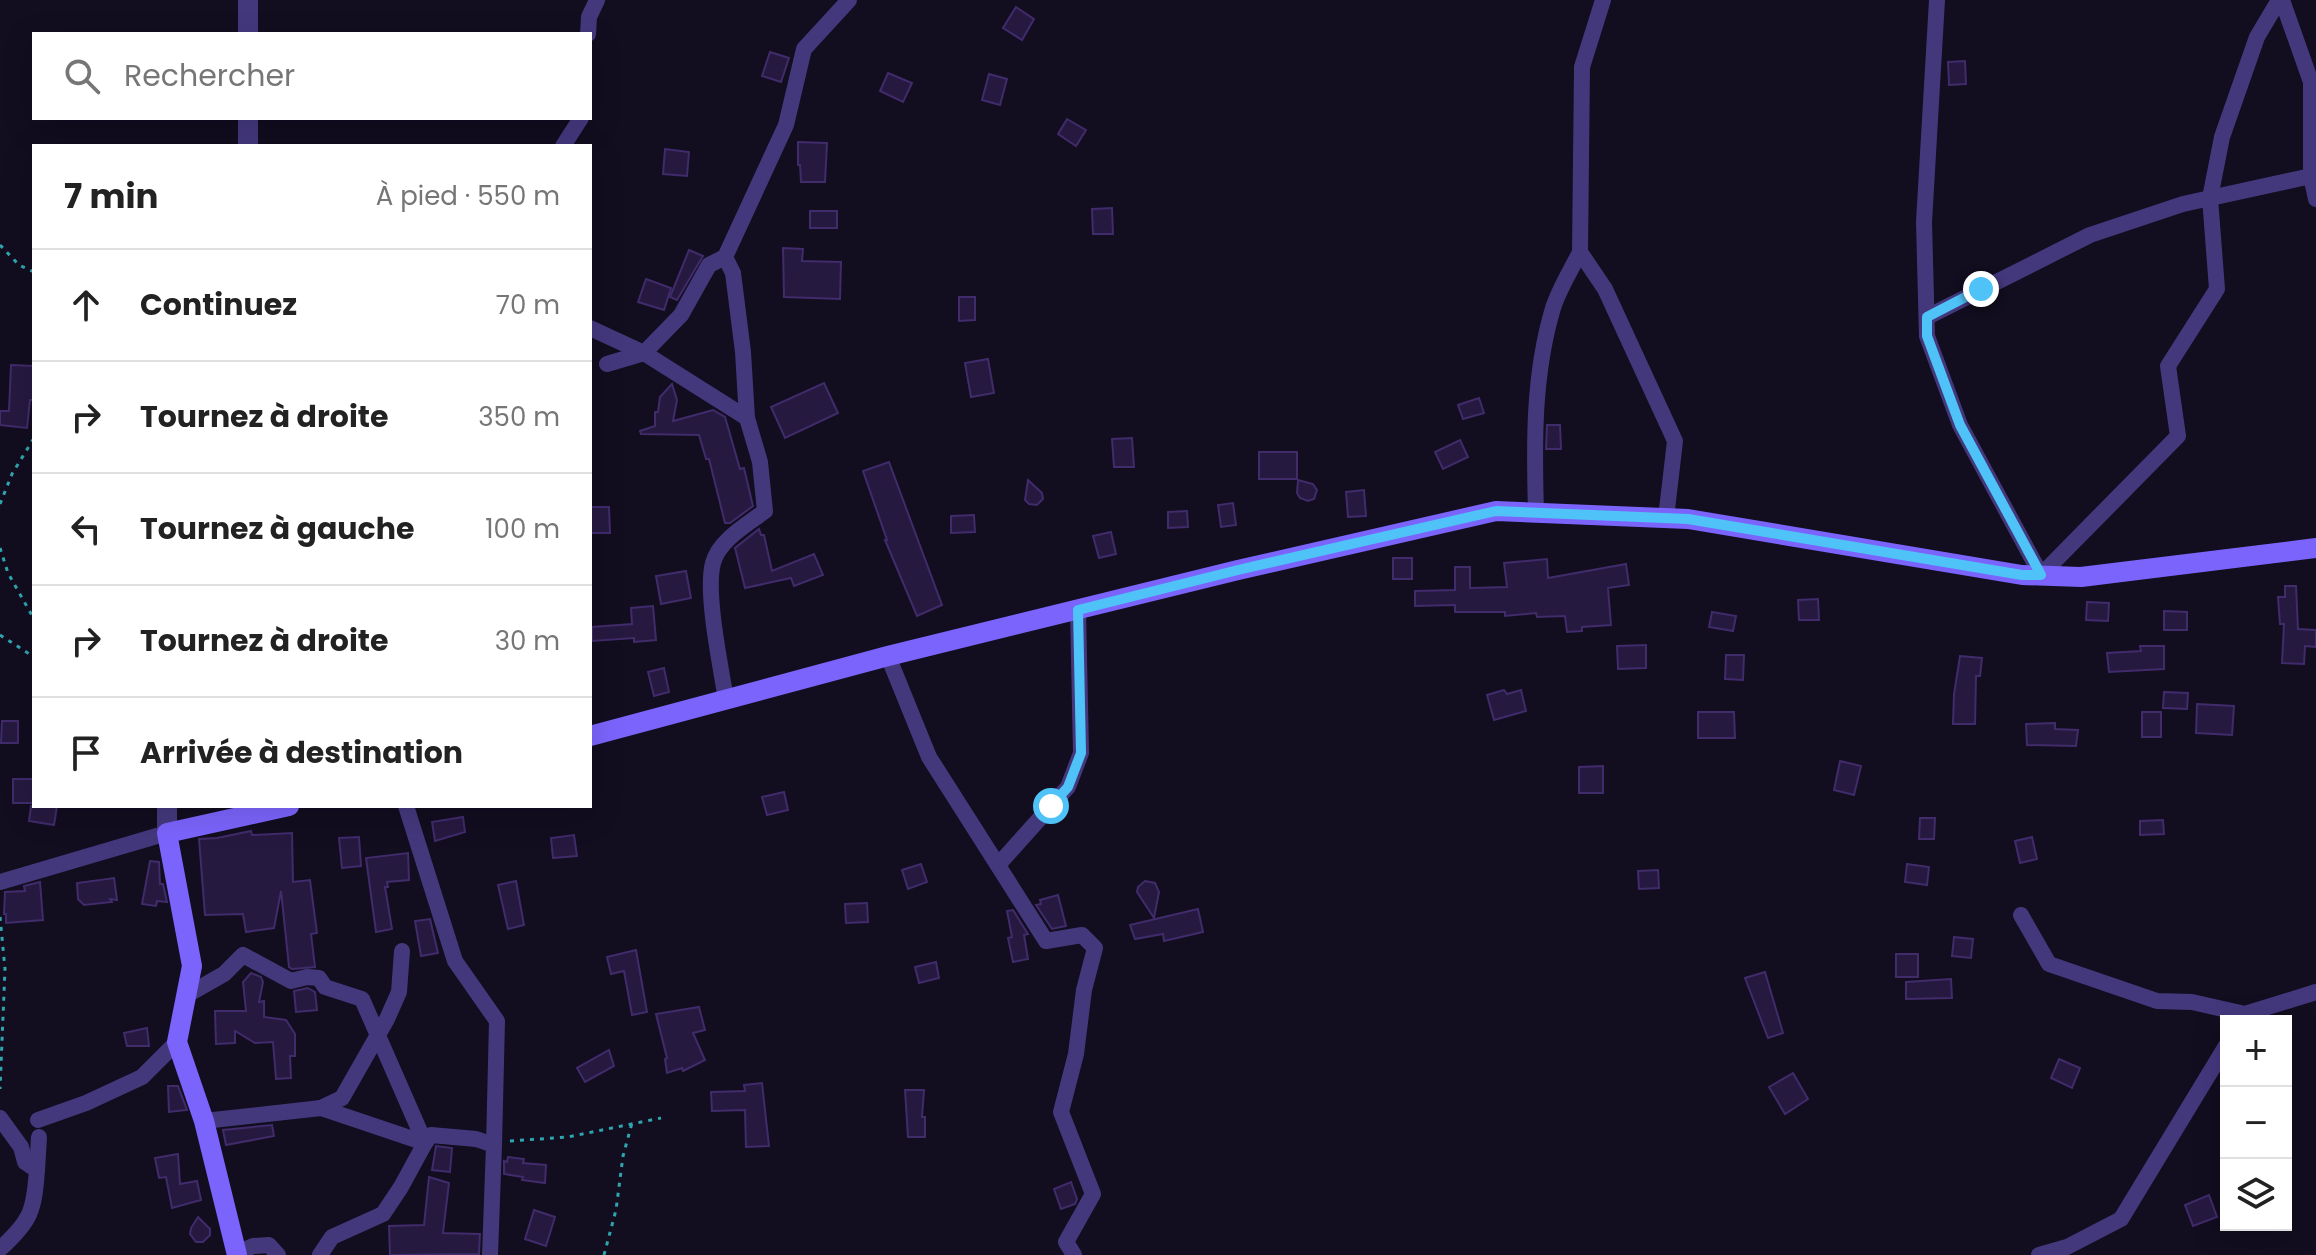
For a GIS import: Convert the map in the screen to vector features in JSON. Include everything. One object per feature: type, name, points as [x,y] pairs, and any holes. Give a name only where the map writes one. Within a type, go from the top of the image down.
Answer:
[{"type":"main road","points":[[592,735],[888,656],[1238,570],[1496,511],[1688,519],[2022,575],[2081,577],[2316,548]]},
{"type":"main road","points":[[237,1254],[204,1121],[177,1042],[192,966],[167,833],[280,808]]},
{"type":"street","points":[[248,0],[248,32]]},
{"type":"street","points":[[588,32],[589,17],[597,0]]},
{"type":"street","points":[[607,364],[644,353],[681,315],[709,265],[725,257],[786,125],[804,49],[849,0]]},
{"type":"street","points":[[1536,512],[1534,439],[1537,394],[1553,307],[1580,252],[1582,67],[1603,0]]},
{"type":"street","points":[[1937,0],[1924,222],[1927,336],[1960,425],[2041,575],[2178,436],[2168,366],[2217,289],[2210,198],[2227,123],[2257,37],[2280,0]]},
{"type":"street","points":[[2280,0],[2311,82],[2311,176],[2316,199]]},
{"type":"street","points":[[248,120],[248,144]]},
{"type":"street","points":[[564,144],[580,120]]},
{"type":"street","points":[[1927,317],[2090,235],[2183,204],[2311,176]]},
{"type":"street","points":[[1580,252],[1605,289],[1675,441],[1666,518]]},
{"type":"street","points":[[725,257],[733,273],[747,418],[760,462],[765,511],[726,541],[713,562],[712,604],[726,700]]},
{"type":"street","points":[[592,329],[644,353],[747,418]]},
{"type":"street","points":[[999,864],[1068,787],[1081,753],[1078,610]]},
{"type":"street","points":[[888,656],[929,757],[1046,941],[1082,935],[1095,948],[1084,990],[1076,1054],[1061,1112],[1093,1194],[1066,1242],[1074,1255]]},
{"type":"street","points":[[0,882],[167,833],[167,808]]},
{"type":"street","points":[[407,808],[455,961],[497,1021],[490,1255]]},
{"type":"street","points":[[2021,915],[2049,964],[2157,1001],[2192,1002],[2233,1015]]},
{"type":"street","points":[[204,1121],[321,1108],[342,1098],[399,992],[402,951]]},
{"type":"street","points":[[187,995],[224,974],[243,955],[291,981],[319,978],[325,987],[362,999],[425,1143]]},
{"type":"street","points":[[2251,1015],[2316,992]]},
{"type":"street","points":[[0,1249],[20,1231],[34,1206],[38,1128],[142,1077],[177,1042]]},
{"type":"street","points":[[2039,1255],[2067,1247],[2121,1219],[2220,1056]]},
{"type":"street","points":[[321,1108],[425,1143]]},
{"type":"street","points":[[0,1118],[21,1147],[25,1162],[37,1170]]},
{"type":"street","points":[[320,1255],[332,1237],[383,1214],[431,1135],[494,1143]]},
{"type":"street","points":[[237,1254],[253,1246],[269,1245],[278,1255]]},
{"type":"path","points":[[0,245],[19,265],[32,271]]},
{"type":"path","points":[[0,504],[12,474],[32,441]]},
{"type":"path","points":[[0,548],[8,573],[32,615]]},
{"type":"path","points":[[0,635],[32,656]]},
{"type":"path","points":[[0,917],[5,969],[0,1089]]},
{"type":"path","points":[[494,1143],[568,1137],[661,1118]]},
{"type":"path","points":[[604,1255],[616,1210],[623,1156],[632,1123]]},
{"type":"building","points":[[1016,7],[1034,19],[1022,40],[1003,28]]},
{"type":"building","points":[[770,52],[789,58],[781,82],[762,76]]},
{"type":"building","points":[[1965,61],[1966,84],[1949,85],[1948,62]]},
{"type":"building","points":[[888,73],[912,83],[903,102],[880,91]]},
{"type":"building","points":[[989,74],[1007,79],[1000,105],[982,100]]},
{"type":"building","points":[[1067,119],[1086,130],[1076,146],[1058,134]]},
{"type":"building","points":[[798,142],[827,143],[825,182],[801,182]]},
{"type":"building","points":[[665,149],[689,152],[687,176],[663,174]]},
{"type":"building","points":[[1112,208],[1113,234],[1093,234],[1092,209]]},
{"type":"building","points":[[810,211],[837,211],[837,228],[810,228]]},
{"type":"building","points":[[783,248],[803,249],[802,261],[841,262],[840,299],[784,297]]},
{"type":"building","points":[[689,250],[703,256],[677,300],[670,297]]},
{"type":"building","points":[[646,279],[671,288],[664,310],[638,302]]},
{"type":"building","points":[[959,297],[975,297],[975,320],[959,321]]},
{"type":"building","points":[[988,359],[994,393],[971,397],[965,363]]},
{"type":"building","points":[[11,365],[32,366],[32,400],[27,428],[0,425],[0,411],[9,411]]},
{"type":"building","points":[[824,383],[838,413],[785,438],[771,407]]},
{"type":"building","points":[[672,384],[677,400],[673,421],[713,410],[725,417],[740,469],[744,468],[753,506],[730,523],[725,523],[709,459],[706,459],[699,435],[641,434],[640,431],[655,426],[660,397]]},
{"type":"building","points":[[1479,398],[1484,413],[1463,419],[1458,405]]},
{"type":"building","points":[[1547,425],[1560,425],[1561,449],[1546,449]]},
{"type":"building","points":[[1132,438],[1134,467],[1114,467],[1112,439]]},
{"type":"building","points":[[1460,440],[1468,457],[1443,469],[1435,452]]},
{"type":"building","points":[[1259,452],[1297,452],[1297,479],[1259,479]]},
{"type":"building","points":[[889,462],[942,605],[917,616],[885,540],[863,471]]},
{"type":"building","points":[[1028,480],[1042,493],[1043,499],[1037,505],[1025,500]]},
{"type":"building","points":[[1298,480],[1313,484],[1317,490],[1314,499],[1308,501],[1300,498],[1297,493]]},
{"type":"building","points":[[1364,490],[1366,516],[1348,517],[1346,492]]},
{"type":"building","points":[[1233,503],[1236,525],[1221,527],[1218,505]]},
{"type":"building","points":[[592,507],[609,507],[610,533],[592,533]]},
{"type":"building","points":[[1187,511],[1188,527],[1168,528],[1168,512]]},
{"type":"building","points":[[974,515],[975,532],[951,533],[951,516]]},
{"type":"building","points":[[759,529],[764,535],[772,571],[814,554],[823,575],[794,586],[791,578],[745,588],[735,548]]},
{"type":"building","points":[[1111,532],[1116,554],[1099,558],[1093,536]]},
{"type":"building","points":[[1393,558],[1412,558],[1412,579],[1393,579]]},
{"type":"building","points":[[1547,559],[1548,578],[1626,564],[1629,585],[1608,588],[1611,625],[1582,627],[1582,631],[1567,632],[1565,616],[1537,617],[1536,613],[1505,616],[1505,612],[1455,612],[1455,605],[1415,606],[1415,591],[1455,590],[1455,567],[1470,567],[1470,588],[1507,587],[1504,563]]},
{"type":"building","points":[[686,571],[691,598],[661,604],[656,576]]},
{"type":"building","points":[[2285,586],[2296,586],[2298,629],[2316,630],[2316,647],[2305,646],[2304,664],[2282,663],[2284,624],[2280,624],[2278,597],[2285,597]]},
{"type":"building","points":[[1818,599],[1819,620],[1799,620],[1798,600]]},
{"type":"building","points":[[2087,602],[2109,603],[2108,621],[2086,620]]},
{"type":"building","points":[[653,606],[656,640],[592,641],[592,627],[632,624],[631,608]]},
{"type":"building","points":[[2164,611],[2187,612],[2187,630],[2164,630]]},
{"type":"building","points":[[1712,612],[1736,616],[1733,631],[1709,627]]},
{"type":"building","points":[[1646,645],[1646,668],[1618,669],[1617,646]]},
{"type":"building","points":[[2140,646],[2164,646],[2164,669],[2109,672],[2107,653],[2141,651]]},
{"type":"building","points":[[1726,655],[1744,655],[1743,680],[1725,679]]},
{"type":"building","points":[[1960,656],[1982,658],[1980,676],[1976,676],[1975,724],[1953,724]]},
{"type":"building","points":[[664,668],[669,692],[654,696],[648,672]]},
{"type":"building","points":[[1504,690],[1507,694],[1521,690],[1526,711],[1494,720],[1487,695]]},
{"type":"building","points":[[2164,692],[2188,693],[2187,709],[2163,708]]},
{"type":"building","points":[[2197,704],[2234,706],[2232,735],[2196,733]]},
{"type":"building","points":[[1698,712],[1734,712],[1735,738],[1698,738]]},
{"type":"building","points":[[2142,712],[2161,712],[2161,737],[2142,737]]},
{"type":"building","points":[[2,721],[18,721],[18,743],[1,743]]},
{"type":"building","points":[[2055,723],[2055,729],[2078,730],[2076,746],[2027,745],[2026,724]]},
{"type":"building","points":[[1840,761],[1861,766],[1854,795],[1834,790]]},
{"type":"building","points":[[1603,766],[1603,793],[1579,793],[1579,767]]},
{"type":"building","points":[[13,779],[32,779],[32,803],[13,803]]},
{"type":"building","points":[[784,792],[788,810],[767,815],[762,797]]},
{"type":"building","points":[[31,806],[57,808],[54,825],[29,821]]},
{"type":"building","points":[[463,817],[465,832],[435,841],[432,822]]},
{"type":"building","points":[[1920,818],[1935,818],[1934,839],[1919,839]]},
{"type":"building","points":[[2163,820],[2164,834],[2140,835],[2140,821]]},
{"type":"building","points":[[251,831],[252,835],[292,833],[293,882],[310,880],[317,933],[311,934],[315,967],[289,967],[281,891],[274,928],[246,932],[243,914],[205,915],[199,839]]},
{"type":"building","points":[[574,835],[577,856],[553,858],[551,838]]},
{"type":"building","points":[[359,837],[361,866],[342,868],[339,838]]},
{"type":"building","points":[[2032,837],[2037,859],[2020,863],[2015,841]]},
{"type":"building","points":[[408,853],[409,880],[387,882],[388,887],[385,887],[392,929],[376,932],[366,858]]},
{"type":"building","points":[[150,861],[159,862],[160,884],[163,884],[167,902],[157,901],[156,906],[142,904]]},
{"type":"building","points":[[921,864],[927,882],[908,889],[902,870]]},
{"type":"building","points":[[1907,864],[1929,867],[1927,885],[1905,882]]},
{"type":"building","points":[[1658,870],[1659,888],[1639,889],[1638,871]]},
{"type":"building","points":[[114,878],[117,900],[84,905],[78,899],[77,883]]},
{"type":"building","points":[[516,881],[524,925],[508,929],[498,885]]},
{"type":"building","points":[[1145,881],[1155,883],[1159,892],[1154,918],[1137,892]]},
{"type":"building","points":[[40,882],[43,920],[6,923],[5,892],[25,891],[24,886]]},
{"type":"building","points":[[1058,895],[1066,926],[1052,929],[1036,905],[1041,904],[1040,900]]},
{"type":"building","points":[[867,903],[868,922],[846,923],[845,904]]},
{"type":"building","points":[[1198,909],[1203,932],[1164,941],[1163,934],[1135,939],[1130,925]]},
{"type":"building","points":[[1013,910],[1028,934],[1024,935],[1028,959],[1013,962],[1007,911]]},
{"type":"building","points":[[430,919],[438,953],[421,956],[415,921]]},
{"type":"building","points":[[1954,937],[1973,939],[1971,958],[1952,956]]},
{"type":"building","points":[[636,950],[647,1012],[632,1015],[624,971],[611,974],[607,957]]},
{"type":"building","points":[[1896,954],[1918,954],[1918,977],[1896,977]]},
{"type":"building","points":[[936,962],[939,978],[919,983],[915,967]]},
{"type":"building","points":[[1765,972],[1783,1033],[1768,1038],[1745,978]]},
{"type":"building","points":[[251,973],[261,977],[263,982],[259,1002],[264,1001],[264,1017],[286,1020],[295,1034],[295,1056],[290,1056],[291,1078],[276,1079],[273,1042],[255,1043],[235,1031],[235,1043],[216,1044],[215,1011],[246,1011],[243,982]]},
{"type":"building","points":[[1951,979],[1952,998],[1906,999],[1906,982]]},
{"type":"building","points":[[308,988],[315,992],[317,1010],[296,1012],[294,991]]},
{"type":"building","points":[[699,1007],[705,1030],[693,1033],[705,1060],[683,1071],[682,1068],[667,1073],[667,1058],[656,1014]]},
{"type":"building","points":[[147,1028],[149,1046],[127,1046],[124,1033]]},
{"type":"building","points":[[609,1050],[614,1066],[585,1082],[577,1068]]},
{"type":"building","points":[[2059,1059],[2080,1068],[2072,1088],[2051,1078]]},
{"type":"building","points":[[1793,1073],[1808,1099],[1785,1114],[1769,1087]]},
{"type":"building","points":[[762,1083],[769,1146],[746,1147],[745,1110],[712,1111],[711,1092],[745,1091],[744,1085]]},
{"type":"building","points":[[168,1086],[178,1086],[187,1110],[169,1112]]},
{"type":"building","points":[[905,1090],[924,1090],[922,1117],[925,1117],[925,1137],[908,1137]]},
{"type":"building","points":[[272,1125],[274,1136],[226,1145],[223,1130]]},
{"type":"building","points":[[436,1146],[452,1148],[450,1172],[432,1170]]},
{"type":"building","points":[[178,1154],[180,1184],[197,1181],[201,1200],[172,1208],[166,1177],[159,1178],[155,1158]]},
{"type":"building","points":[[508,1157],[524,1159],[523,1163],[546,1165],[545,1183],[504,1174],[504,1161],[507,1162]]},
{"type":"building","points":[[429,1177],[449,1183],[443,1233],[480,1234],[479,1254],[390,1255],[389,1226],[424,1225]]},
{"type":"building","points":[[1071,1182],[1077,1199],[1075,1204],[1061,1209],[1054,1189]]},
{"type":"building","points":[[2209,1195],[2217,1217],[2193,1226],[2185,1205]]},
{"type":"building","points":[[534,1210],[555,1217],[546,1246],[525,1239]]},
{"type":"building","points":[[198,1217],[210,1229],[210,1235],[203,1242],[196,1242],[190,1234]]},
{"type":"route","points":[[1051,806],[1068,787],[1081,753],[1078,610],[1238,570],[1496,511],[1688,519],[2022,575],[2041,575],[1960,425],[1927,336],[1927,317],[1981,289]]}]
